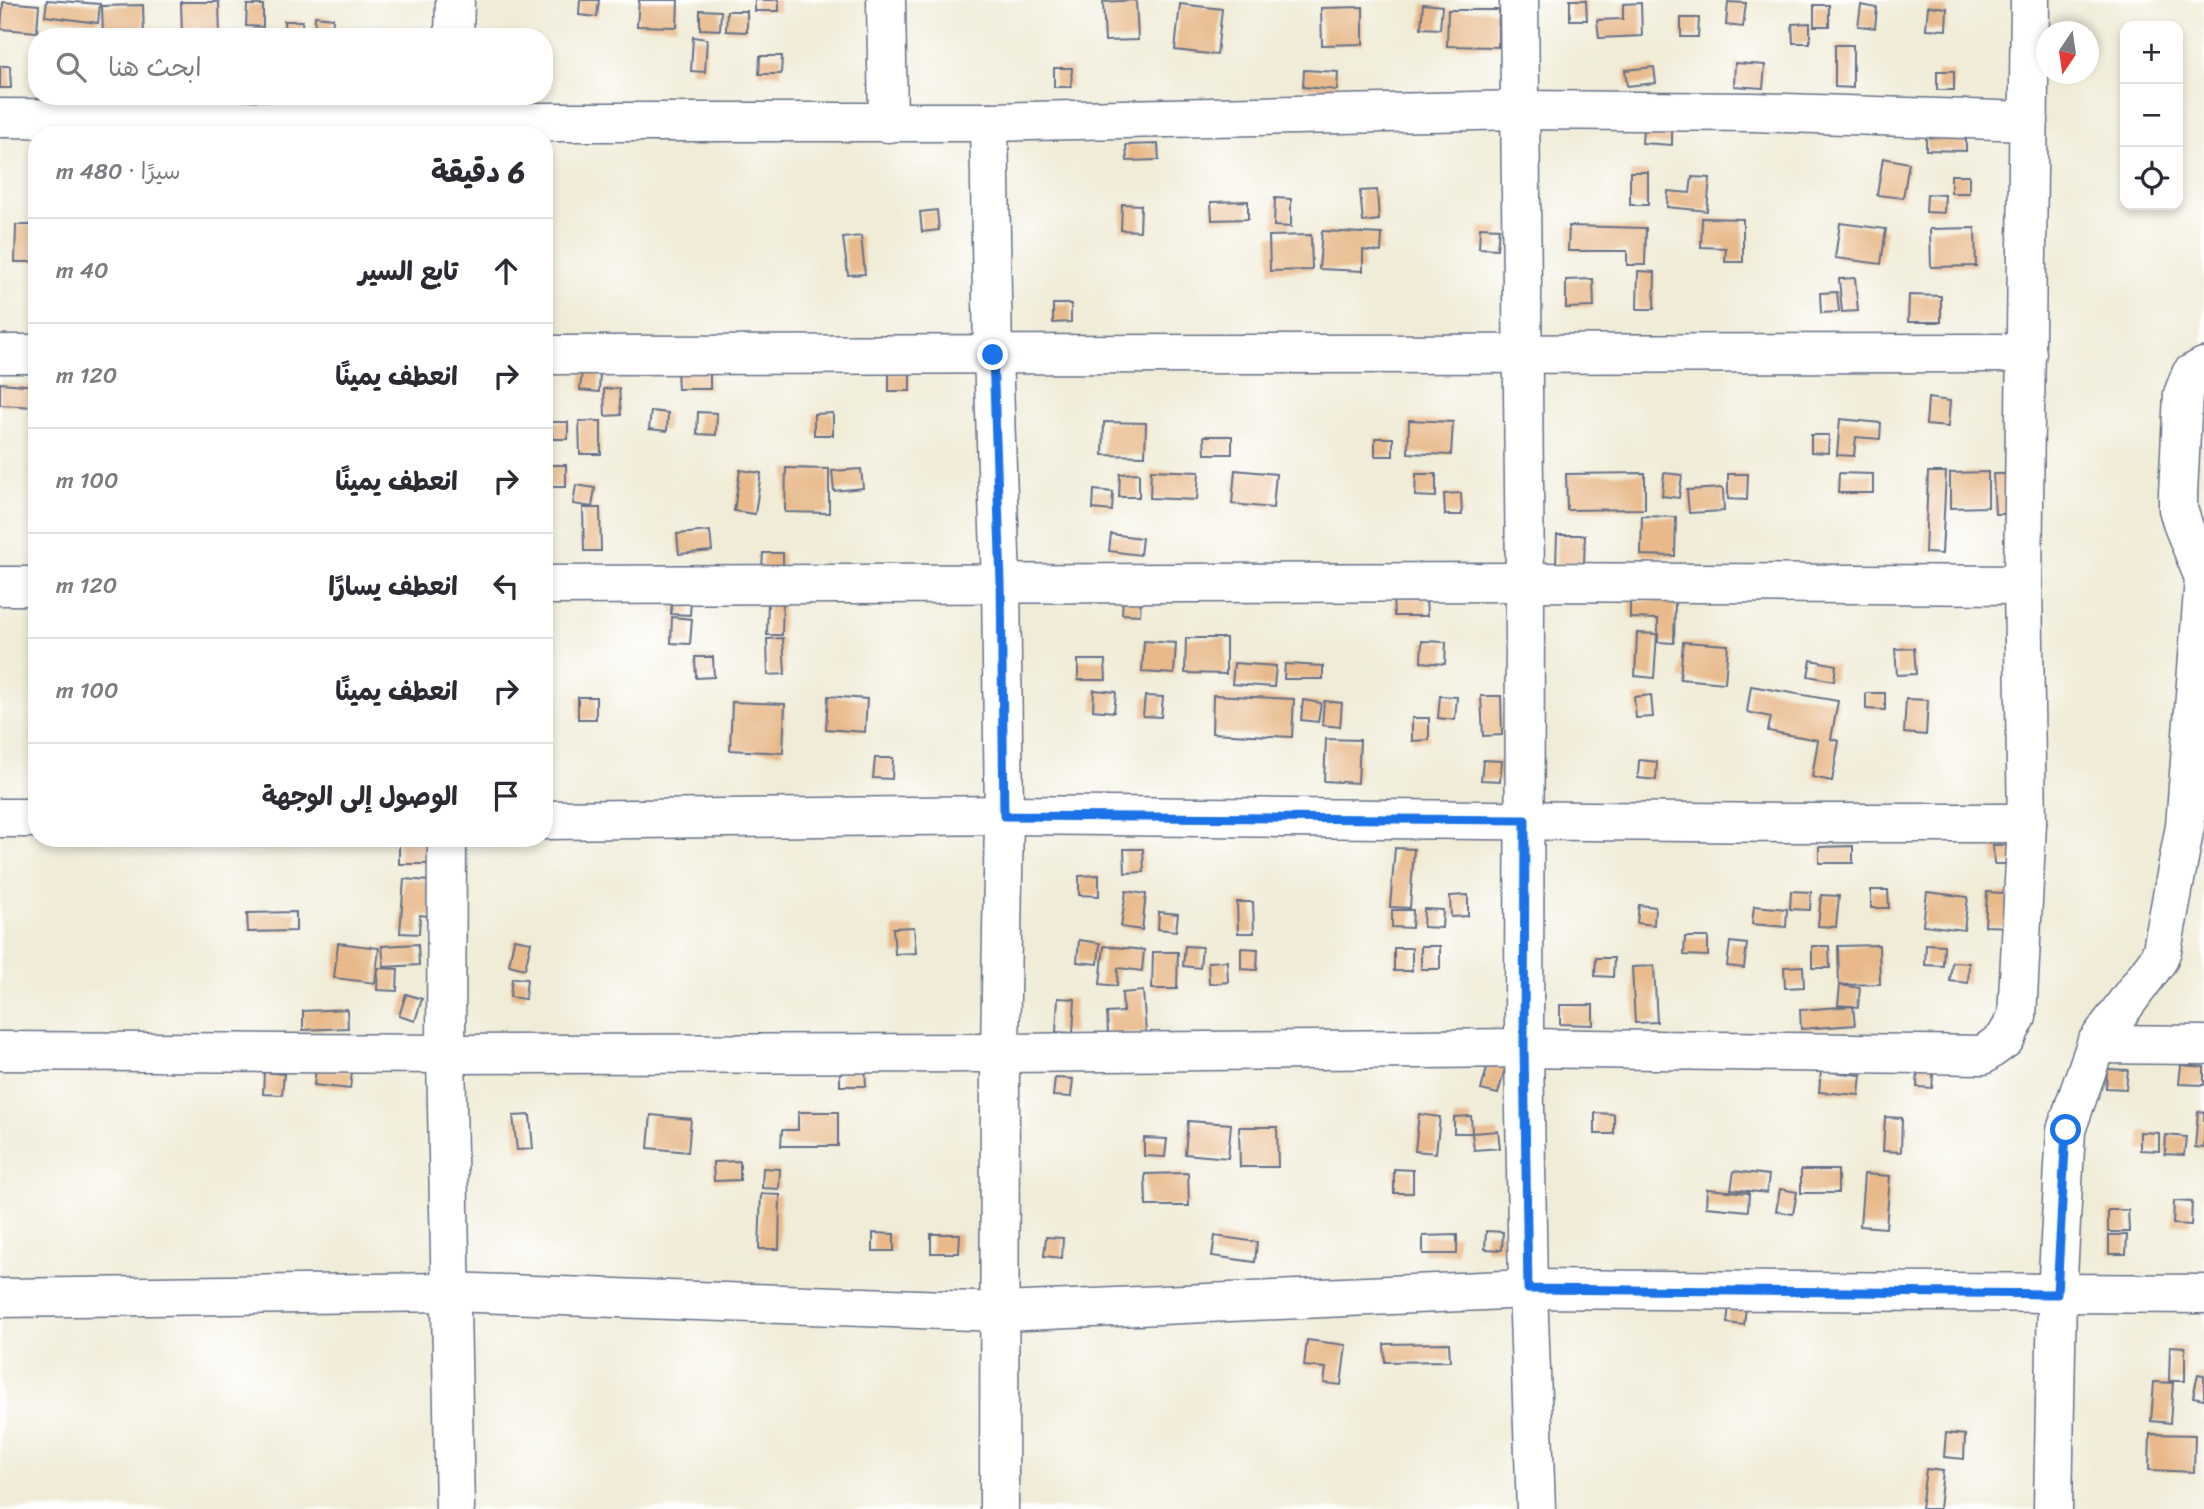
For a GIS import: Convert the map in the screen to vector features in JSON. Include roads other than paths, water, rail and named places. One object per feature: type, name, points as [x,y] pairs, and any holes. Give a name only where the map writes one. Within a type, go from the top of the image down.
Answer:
[{"type":"street","points":[[454,28],[455,0]]},
{"type":"street","points":[[886,0],[888,122]]},
{"type":"street","points":[[1519,0],[1525,582],[1524,1048],[1528,1289],[1536,1509]]},
{"type":"street","points":[[0,1051],[446,1054],[1000,1053],[1524,1048],[1983,1055],[2005,1040],[2017,1017],[2027,822],[2023,585],[2030,0]]},
{"type":"street","points":[[0,118],[989,122],[1520,110],[1753,112],[2029,121]]},
{"type":"street","points":[[989,122],[1004,816],[1000,1053],[999,1509]]},
{"type":"street","points":[[553,355],[2027,353]]},
{"type":"street","points":[[0,354],[28,354]]},
{"type":"street","points":[[2053,1509],[2057,1294],[2066,1130],[2096,1044],[2158,960],[2194,826],[2204,578],[2183,528],[2178,509],[2178,493],[2183,394],[2191,373],[2204,367]]},
{"type":"street","points":[[553,585],[1525,582],[2023,585]]},
{"type":"street","points":[[0,586],[28,586]]},
{"type":"street","points":[[553,820],[1004,816],[1786,824],[2027,822]]},
{"type":"street","points":[[0,818],[28,818]]},
{"type":"street","points":[[447,847],[446,1054],[455,1509]]},
{"type":"street","points":[[2096,1044],[2204,1045]]},
{"type":"street","points":[[0,1298],[449,1292],[1001,1312],[1528,1289],[2204,1294]]}]
